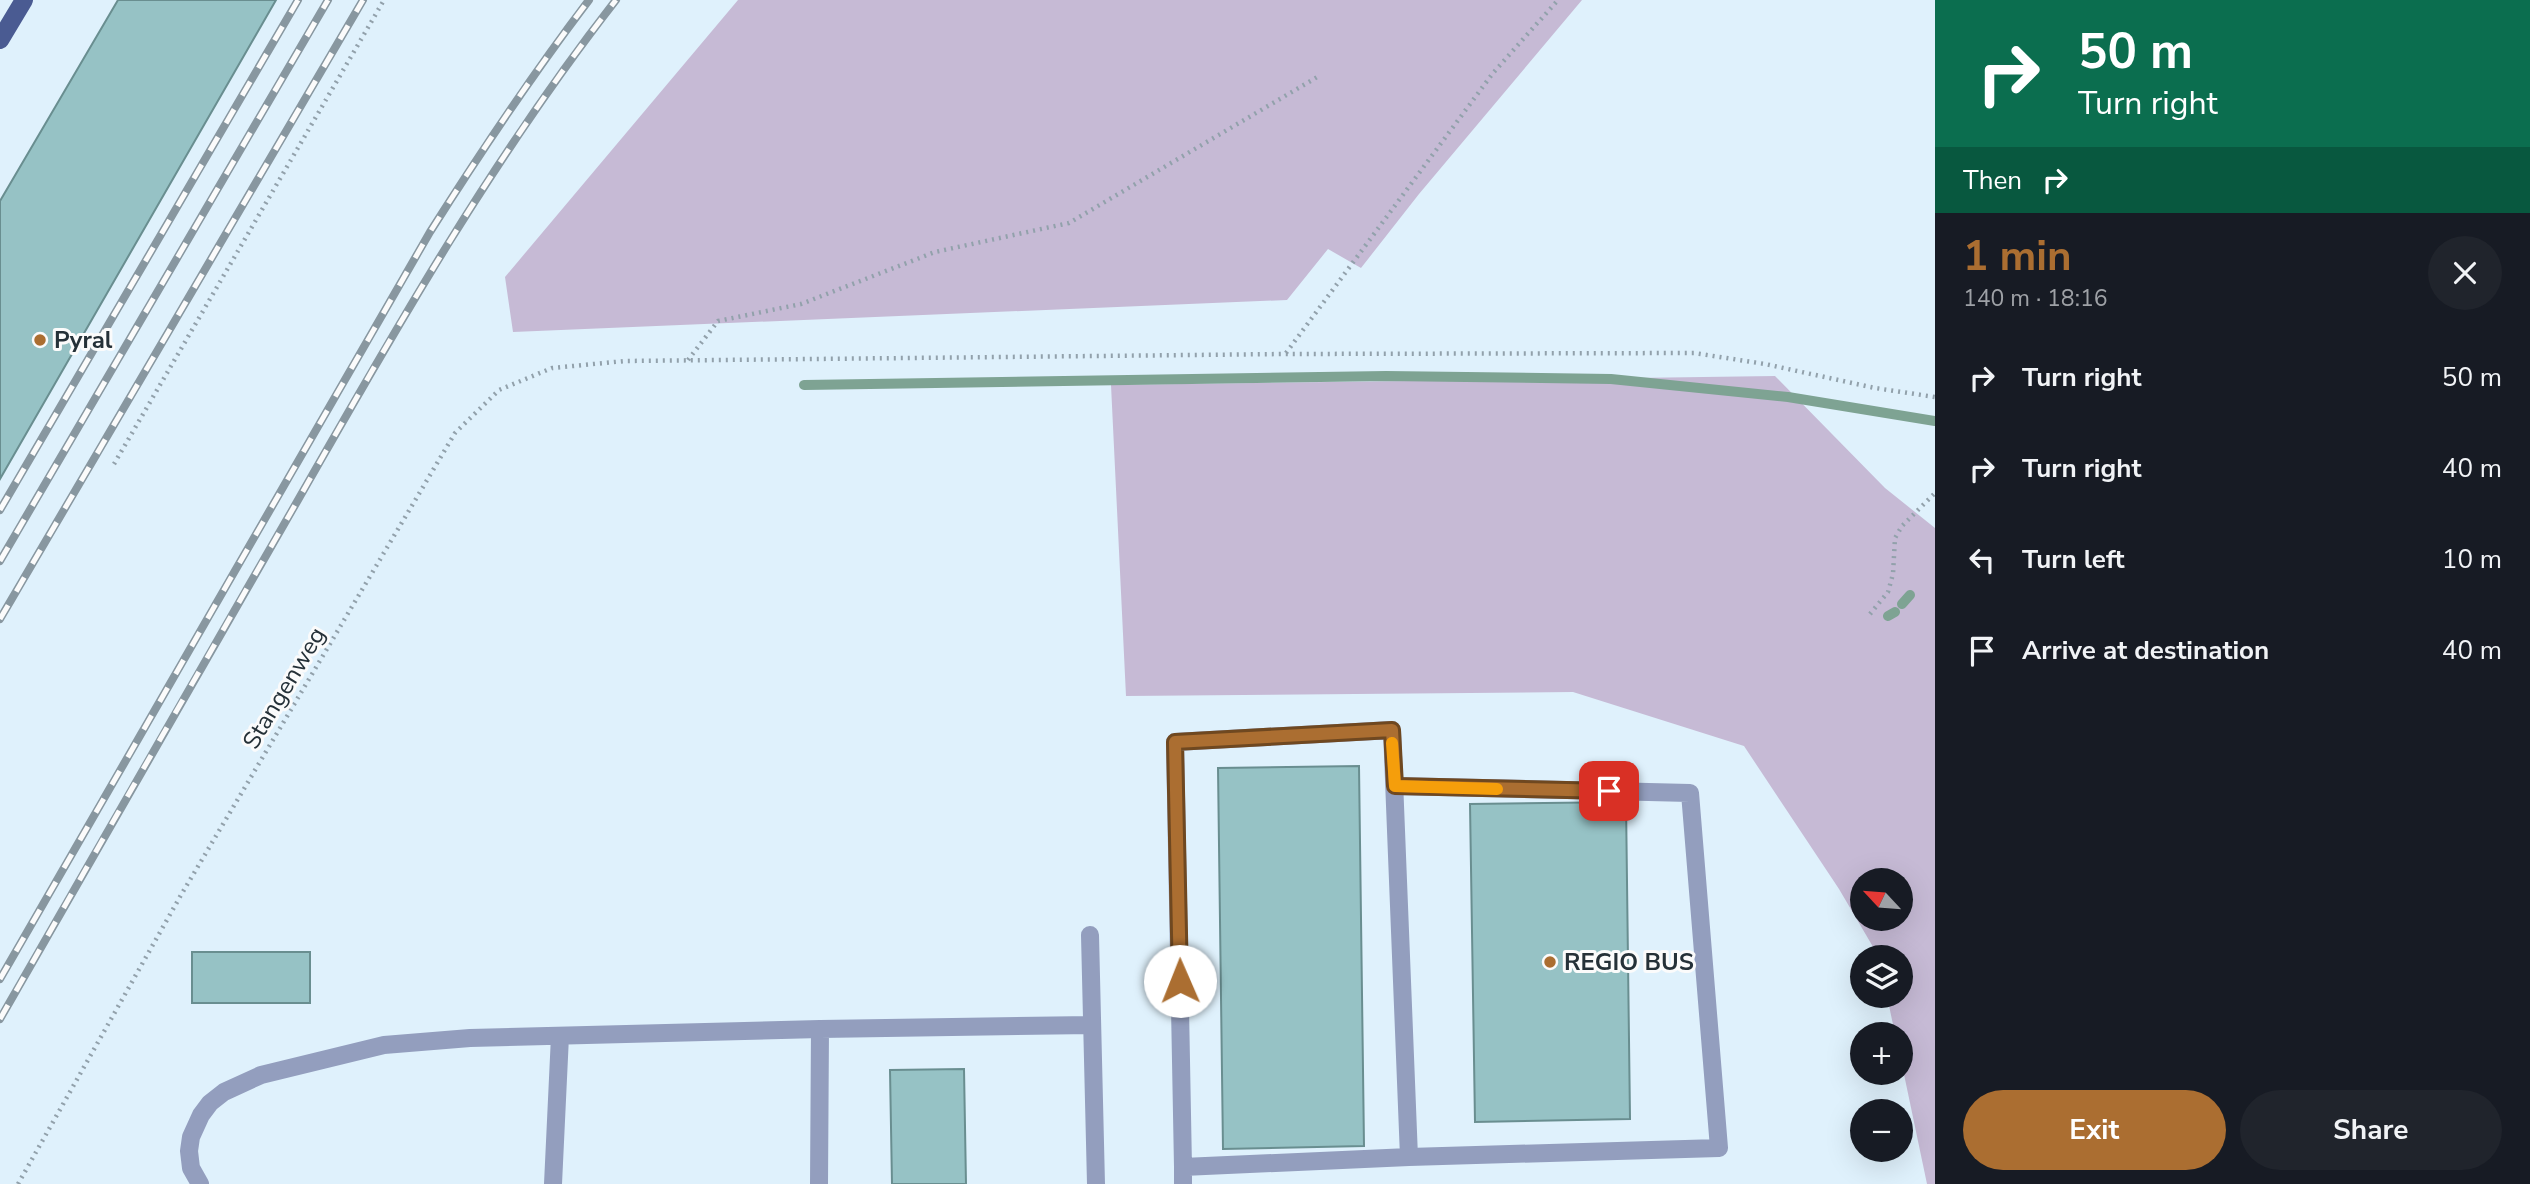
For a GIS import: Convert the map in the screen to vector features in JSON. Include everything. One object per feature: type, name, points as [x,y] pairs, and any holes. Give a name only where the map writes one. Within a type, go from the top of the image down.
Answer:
[{"type":"main road","points":[[0,40],[24,0]]},
{"type":"lane","points":[[1395,786],[1689,793],[1719,1148],[1409,1157],[1183,1176],[1175,742],[1392,730],[1409,1157]]},
{"type":"lane","points":[[1090,935],[1096,1184]]},
{"type":"lane","points":[[200,1184],[191,1168],[191,1137],[201,1115],[223,1092],[261,1075],[384,1045],[470,1038],[560,1035],[1092,1025]]},
{"type":"lane","points":[[819,1184],[820,1029]]},
{"type":"lane","points":[[553,1184],[560,1035]]},
{"type":"path","points":[[114,464],[384,0]]},
{"type":"path","points":[[1285,354],[1493,73],[1558,0]]},
{"type":"path","points":[[688,361],[718,321],[801,304],[935,252],[1069,223],[1319,76]]},
{"type":"path","name":"Stangenweg","points":[[18,1184],[181,895],[455,433],[499,390],[552,368],[625,362],[688,361],[1285,354],[1693,353],[1935,397]]},
{"type":"path","points":[[1870,614],[1888,592],[1893,574],[1895,538],[1902,526],[1935,493]]},
{"type":"shaded area","points":[[738,0],[1582,0],[1419,194],[1361,268],[1328,249],[1287,300],[513,332],[505,277]]},
{"type":"shaded area","points":[[1775,376],[1885,488],[1935,528],[1935,1184],[1927,1184],[1913,1117],[1913,1099],[1909,1099],[1906,1085],[1913,1085],[1913,1022],[1892,1022],[1890,1008],[1913,1008],[1913,945],[1872,945],[1864,931],[1913,931],[1913,868],[1850,868],[1850,908],[1744,746],[1573,692],[1126,696],[1111,385]]},
{"type":"building","name":"Pyral","points":[[118,0],[276,0],[0,479],[0,201]]},
{"type":"building","points":[[1359,766],[1364,1146],[1223,1149],[1218,768]]},
{"type":"building","name":"REGIO BUS","points":[[1626,802],[1630,1119],[1475,1122],[1470,804]]},
{"type":"building","points":[[192,952],[310,952],[310,1003],[192,1003]]},
{"type":"building","points":[[964,1069],[966,1184],[892,1184],[890,1070]]},
{"type":"waterway","points":[[804,385],[1386,376],[1611,379],[1788,397],[1935,421]]},
{"type":"waterway","points":[[1902,604],[1910,595]]},
{"type":"waterway","points":[[1888,616],[1895,612]]},
{"type":"railway","points":[[0,510],[298,0]]},
{"type":"railway","points":[[0,561],[328,0]]},
{"type":"railway","points":[[0,619],[363,0]]},
{"type":"railway","points":[[0,979],[430,232],[507,114],[589,0]]},
{"type":"railway","points":[[0,1019],[448,244],[529,120],[616,0]]},
{"type":"slow traffic","points":[[1392,743],[1395,786],[1497,789]]},
{"type":"place","name":"Pyral","points":[[40,340]]},
{"type":"place","name":"REGIO BUS","points":[[1550,962]]},
{"type":"route","points":[[1180,981],[1175,742],[1392,730],[1395,786],[1609,791]]}]
